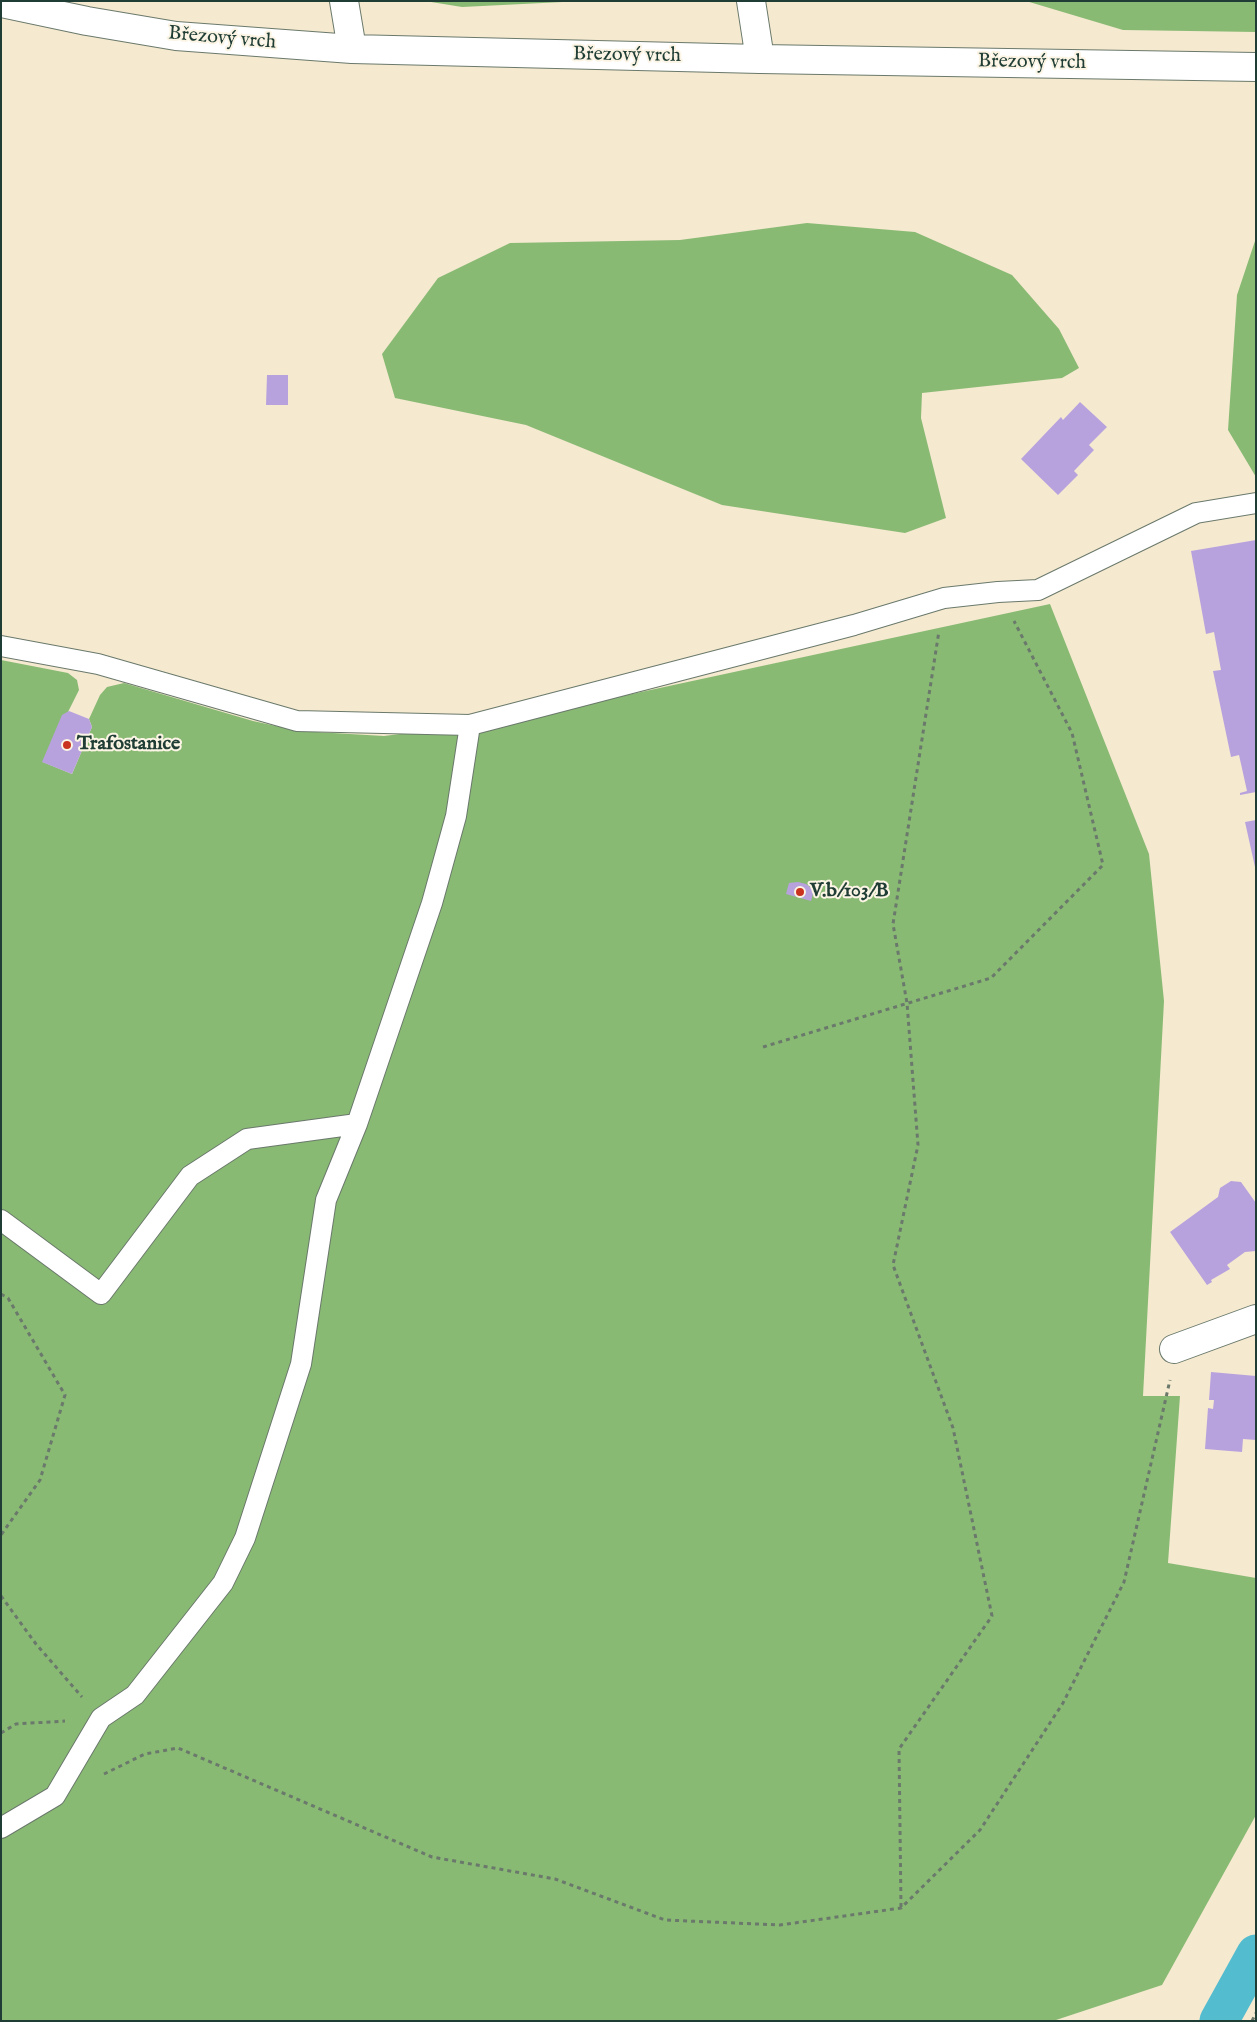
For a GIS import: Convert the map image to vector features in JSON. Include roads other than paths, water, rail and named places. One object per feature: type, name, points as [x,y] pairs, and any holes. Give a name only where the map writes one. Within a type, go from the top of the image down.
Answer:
[{"type":"street","points":[[344,1],[352,49]]},
{"type":"street","points":[[751,1],[760,59]]},
{"type":"street","name":"Březový vrch","points":[[1,3],[87,21],[176,36],[352,49],[760,59],[1256,67]]},
{"type":"street","points":[[1174,1349],[1256,1319]]},
{"type":"lane","points":[[1,646],[98,664],[297,721],[470,725],[854,625],[944,598],[1038,590],[1196,513],[1256,503]]},
{"type":"lane","points":[[1,1828],[56,1796],[101,1718],[135,1695],[223,1583],[245,1538],[301,1364],[326,1200],[358,1124],[432,903],[456,816],[470,725]]},
{"type":"lane","points":[[1,1220],[101,1294],[190,1176],[247,1139],[358,1124]]},
{"type":"waterway","points":[[1219,2021],[1256,1954]]},
{"type":"place","name":"Trafostanice","points":[[67,745]]},
{"type":"place","name":"V.b/103/B","points":[[800,892]]}]
